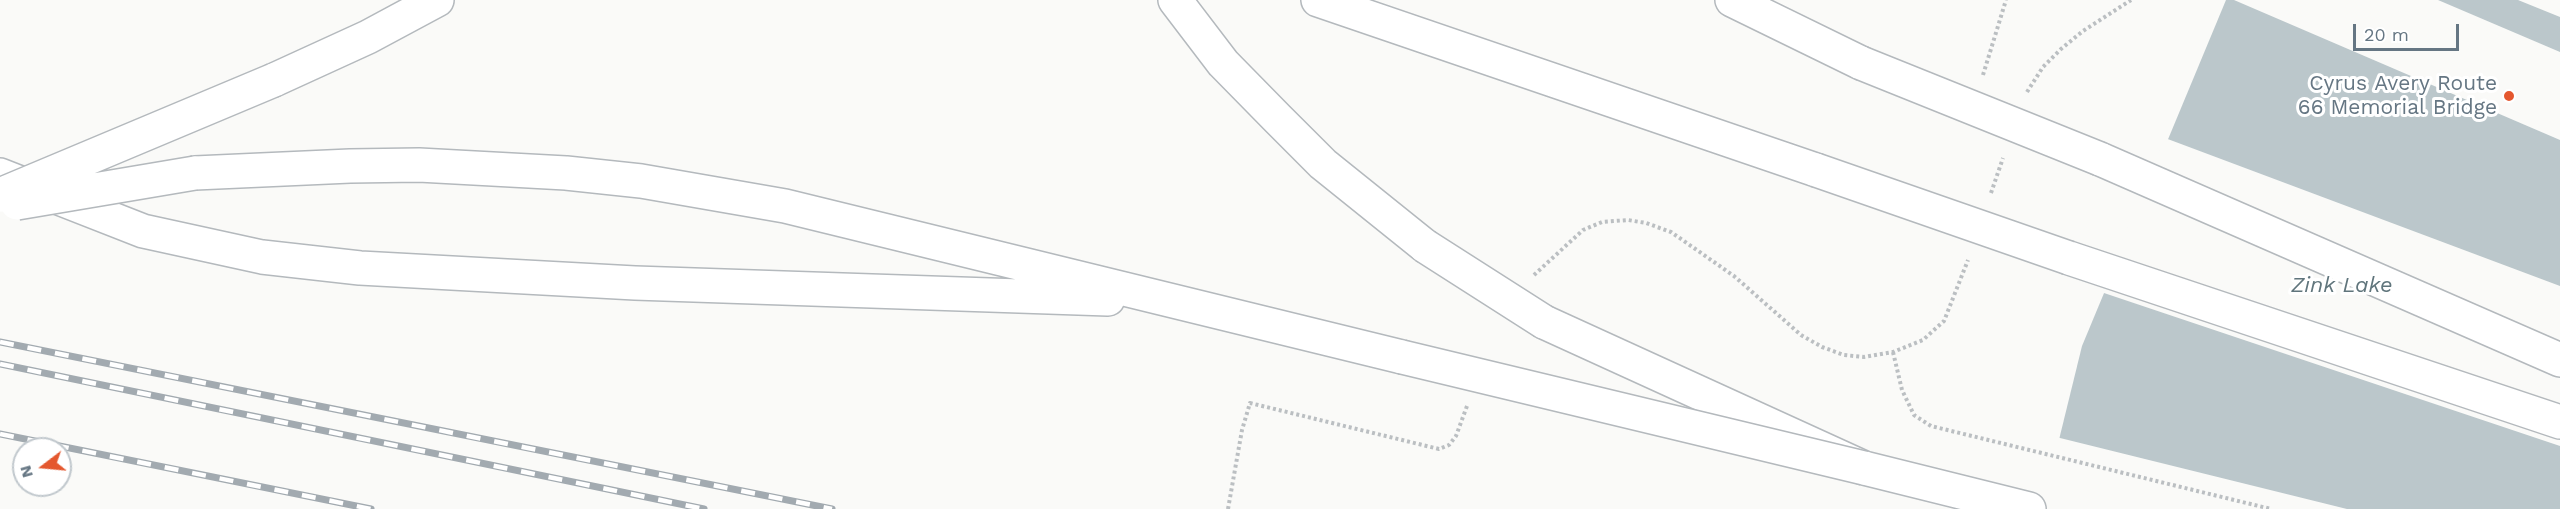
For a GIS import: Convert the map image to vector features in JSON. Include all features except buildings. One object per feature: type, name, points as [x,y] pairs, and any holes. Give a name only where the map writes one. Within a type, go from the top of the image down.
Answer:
[{"type":"highway","points":[[0,195],[273,80],[368,37],[437,0]]},
{"type":"highway","points":[[1175,0],[1223,63],[1323,164],[1425,246],[1544,321],[1864,468]]},
{"type":"highway","points":[[1318,0],[2560,422]]},
{"type":"highway","points":[[1382,0],[1644,112]]},
{"type":"highway","points":[[1732,0],[1861,63],[2100,159],[2560,360]]},
{"type":"highway","points":[[0,164],[36,191]]},
{"type":"highway","points":[[0,206],[195,173],[350,166],[419,165],[566,173],[640,181],[785,206],[2029,509]]},
{"type":"highway","points":[[0,175],[143,231],[262,257],[360,268],[646,283],[1173,301]]},
{"type":"path","points":[[1980,85],[2006,0]]},
{"type":"path","points":[[2025,96],[2043,67],[2061,49],[2083,31],[2131,0]]},
{"type":"path","points":[[1893,352],[1902,390],[1914,415],[1931,426],[2271,509]]},
{"type":"path","points":[[1228,509],[1242,430],[1250,403]]},
{"type":"water","name":"Zink Lake","points":[[2226,0],[2560,0],[2560,509],[2042,509],[2082,346]]},
{"type":"pier","name":"Cyrus Avery Route 66 Memorial Bridge","points":[[2234,0],[2438,0],[2560,52],[2560,140]]},
{"type":"pier","points":[[2518,0],[2560,0],[2560,17]]},
{"type":"pier","points":[[2165,138],[2560,286],[2560,446],[2101,292]]},
{"type":"pier","points":[[2056,437],[2347,509],[2039,509]]},
{"type":"railway","points":[[0,342],[832,509]]},
{"type":"railway","points":[[0,364],[704,509]]},
{"type":"railway","points":[[0,434],[371,509]]},
{"type":"place","name":"Cyrus Avery Route 66 Memorial Bridge","points":[[2509,96]]}]
